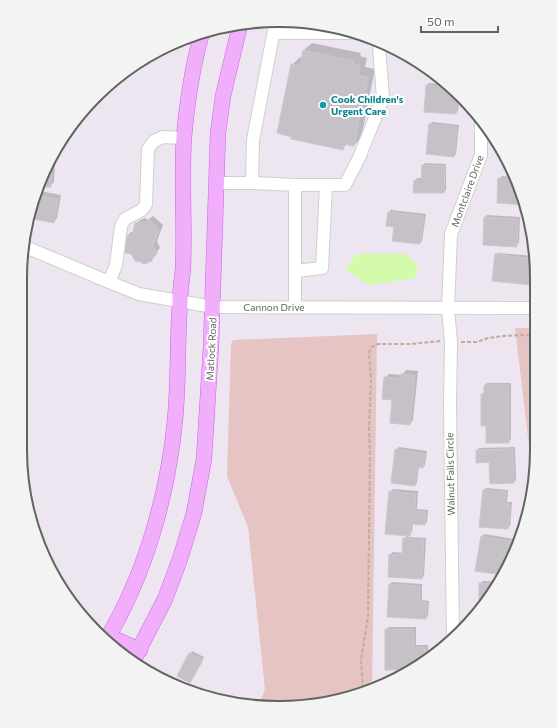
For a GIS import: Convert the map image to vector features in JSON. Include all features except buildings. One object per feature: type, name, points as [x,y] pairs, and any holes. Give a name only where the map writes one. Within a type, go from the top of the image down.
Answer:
[{"type":"main road","name":"Matlock Road","points":[[137,656],[165,599],[180,559],[194,513],[204,459],[213,307],[218,132],[223,96],[239,30]]},
{"type":"main road","points":[[109,635],[128,597],[145,555],[160,507],[169,466],[175,419],[180,301],[183,268],[184,138],[194,66],[200,39]]},
{"type":"main road","points":[[124,648],[137,656]]},
{"type":"street","points":[[252,183],[253,140],[275,29],[327,32]]},
{"type":"street","points":[[217,183],[345,185],[359,158],[383,98],[379,48]]},
{"type":"street","name":"Montclaire Drive","points":[[448,309],[451,234],[481,155],[480,128]]},
{"type":"street","points":[[109,282],[116,265],[121,226],[125,220],[142,210],[146,204],[148,149],[154,141],[163,137],[184,138]]},
{"type":"street","points":[[295,307],[296,185]]},
{"type":"street","points":[[295,271],[322,268],[326,185]]},
{"type":"street","name":"Cannon Drive","points":[[29,248],[139,294],[213,307],[448,309],[530,308]]},
{"type":"street","name":"Walnut Falls Circle","points":[[448,309],[451,342],[450,405],[453,630]]},
{"type":"path","points":[[363,687],[361,660],[368,617],[369,428],[371,380],[369,352],[372,347],[378,344],[410,344],[435,341],[477,342],[488,338],[503,336],[530,336]]},
{"type":"shaded area","points":[[356,254],[406,254],[418,266],[415,278],[369,285],[346,270]]},
{"type":"shaded area","points":[[515,328],[530,328],[530,452]]},
{"type":"shaded area","points":[[377,334],[372,683],[344,692],[311,699],[278,701],[261,700],[265,689],[248,527],[227,476],[231,344],[233,340]]},
{"type":"place","name":"Cook Children's Urgent Care","points":[[323,105]]}]
